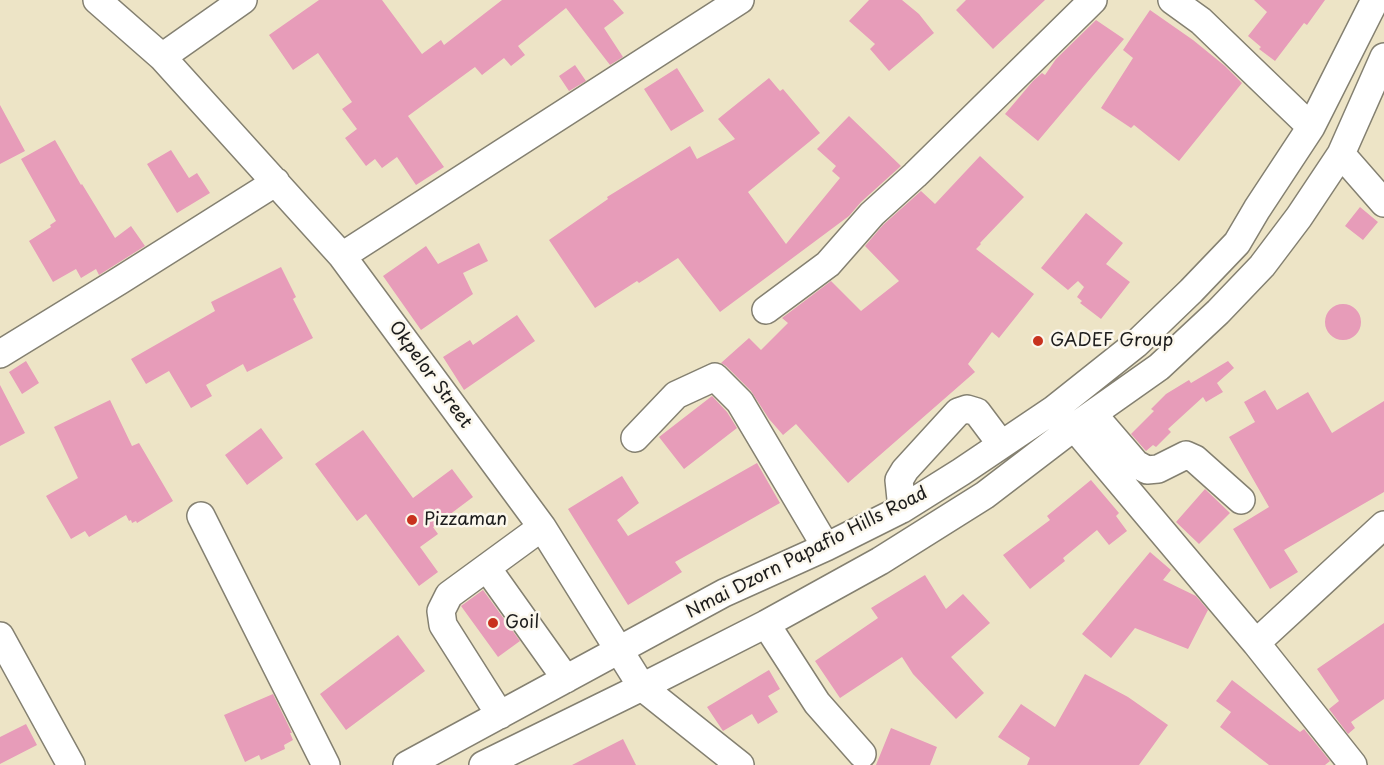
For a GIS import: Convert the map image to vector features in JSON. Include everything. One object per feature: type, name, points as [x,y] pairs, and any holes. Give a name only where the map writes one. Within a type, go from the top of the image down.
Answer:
[{"type":"street","name":"Okpelor Street","points":[[97,0],[162,57],[342,256],[542,527],[642,687],[740,765]]},
{"type":"street","points":[[162,57],[243,0]]},
{"type":"street","points":[[342,256],[740,0]]},
{"type":"street","points":[[766,310],[828,264],[872,214],[915,175],[1093,0]]},
{"type":"street","points":[[1172,0],[1201,21],[1311,127]]},
{"type":"street","name":"Nmai Dzorn Papafio Hills Road","points":[[407,765],[724,593],[826,547],[902,509],[1053,410],[1136,344],[1237,243],[1311,127],[1375,0]]},
{"type":"street","name":"Nmai Dzorn Papafio Hills Road","points":[[483,765],[766,624],[880,561],[985,495],[1159,367],[1218,312],[1262,266],[1299,217],[1341,154],[1384,57]]},
{"type":"street","points":[[1341,154],[1384,203]]},
{"type":"street","points":[[0,354],[276,182]]},
{"type":"street","points":[[635,438],[676,395],[716,377],[740,402],[826,547]]},
{"type":"street","points":[[902,509],[899,480],[958,412],[967,409],[977,412],[1000,444]]},
{"type":"street","points":[[1084,421],[1136,464],[1147,470],[1158,469],[1186,455],[1196,459],[1241,500]]},
{"type":"street","points":[[1084,421],[1353,765]]},
{"type":"street","points":[[201,516],[326,765]]},
{"type":"street","points":[[1256,643],[1384,525]]},
{"type":"street","points":[[500,715],[443,625],[441,611],[449,595],[542,527]]},
{"type":"street","points":[[487,567],[566,679]]},
{"type":"street","points":[[766,624],[817,703],[862,754]]},
{"type":"street","points":[[0,636],[71,765]]},
{"type":"building","points":[[319,0],[382,0],[422,54],[441,40],[444,45],[502,0],[613,0],[624,13],[604,28],[623,57],[610,65],[566,8],[518,46],[525,55],[511,66],[504,58],[482,75],[475,67],[408,116],[444,167],[416,185],[397,157],[382,168],[375,159],[366,166],[345,138],[357,129],[342,109],[352,102],[318,53],[293,70],[269,35]]},
{"type":"building","points":[[869,0],[902,0],[919,14],[934,33],[889,71],[870,49],[875,44],[849,21]]},
{"type":"building","points":[[966,0],[1045,0],[993,49],[956,10]]},
{"type":"building","points":[[1254,0],[1325,0],[1307,25],[1304,23],[1275,61],[1259,49],[1261,47],[1248,36],[1267,12]]},
{"type":"building","points":[[1150,10],[1193,40],[1242,83],[1179,161],[1134,125],[1131,128],[1101,108],[1133,58],[1123,50]]},
{"type":"building","points":[[1096,20],[1124,39],[1038,141],[1005,114],[1033,81],[1042,73],[1045,75],[1056,59]]},
{"type":"building","points":[[575,65],[586,81],[569,91],[559,76]]},
{"type":"building","points":[[677,68],[704,111],[671,131],[644,89]]},
{"type":"building","points":[[769,78],[780,91],[783,89],[820,133],[748,192],[786,244],[840,178],[832,171],[836,166],[817,149],[849,116],[901,166],[849,216],[720,312],[678,258],[595,308],[549,240],[608,199],[607,197],[690,146],[697,159],[735,139],[718,119]]},
{"type":"building","points":[[0,105],[25,151],[0,164]]},
{"type":"building","points":[[55,140],[115,238],[131,226],[145,246],[99,275],[96,269],[81,278],[76,269],[53,282],[29,241],[51,227],[50,225],[56,221],[21,159]]},
{"type":"building","points":[[171,150],[189,178],[197,173],[210,193],[177,213],[147,164]]},
{"type":"building","points":[[980,156],[1024,197],[976,249],[1034,294],[999,338],[992,332],[968,364],[975,372],[848,483],[796,424],[783,435],[769,419],[751,391],[721,363],[749,338],[761,350],[788,323],[782,318],[831,281],[861,311],[899,281],[865,246],[883,225],[921,191],[935,204]]},
{"type":"building","points":[[1360,207],[1378,222],[1363,240],[1345,226]]},
{"type":"building","points":[[1086,213],[1123,243],[1106,264],[1130,282],[1101,319],[1080,303],[1082,301],[1077,297],[1084,287],[1078,281],[1068,290],[1041,268]]},
{"type":"building","points":[[479,243],[488,261],[463,273],[473,294],[421,330],[383,276],[426,246],[438,264]]},
{"type":"building","points":[[281,267],[296,297],[293,299],[313,338],[247,372],[243,364],[206,385],[212,396],[191,408],[169,371],[146,384],[131,359],[215,311],[211,302]]},
{"type":"building","points":[[1343,304],[1356,309],[1361,322],[1356,335],[1343,340],[1330,335],[1325,322],[1330,309]]},
{"type":"building","points":[[517,315],[535,341],[464,390],[443,357],[470,340],[473,345]]},
{"type":"building","points":[[26,361],[39,383],[22,394],[9,372]]},
{"type":"building","points":[[1228,361],[1234,368],[1217,383],[1223,392],[1206,402],[1203,397],[1168,429],[1171,432],[1156,447],[1153,445],[1146,451],[1131,434],[1154,411],[1151,409],[1166,394],[1189,380],[1191,383]]},
{"type":"building","points":[[0,385],[25,433],[0,446]]},
{"type":"building","points":[[1265,390],[1277,410],[1308,392],[1332,433],[1384,401],[1384,492],[1284,550],[1298,572],[1270,589],[1233,529],[1269,507],[1229,437],[1255,422],[1244,402]]},
{"type":"building","points":[[712,396],[727,412],[737,428],[684,469],[659,437]]},
{"type":"building","points":[[110,400],[132,446],[139,443],[173,501],[137,523],[129,521],[126,515],[89,537],[85,531],[71,539],[46,496],[78,478],[54,427]]},
{"type":"building","points":[[261,428],[283,458],[247,485],[225,455]]},
{"type":"building","points":[[363,430],[413,498],[452,469],[473,497],[433,527],[438,534],[420,547],[438,572],[419,586],[366,514],[357,521],[315,464]]},
{"type":"building","points":[[757,463],[780,503],[675,562],[682,572],[628,605],[568,509],[622,476],[639,503],[617,520],[628,536]]},
{"type":"building","points":[[1091,480],[1119,513],[1116,516],[1127,531],[1109,545],[1097,530],[1063,558],[1065,561],[1030,589],[1003,555],[1050,520],[1047,516]]},
{"type":"building","points":[[1205,489],[1230,513],[1199,544],[1176,522]]},
{"type":"building","points":[[1150,552],[1171,570],[1163,580],[1196,596],[1208,610],[1188,649],[1135,628],[1111,658],[1082,634]]},
{"type":"building","points":[[925,575],[946,609],[963,594],[990,623],[951,657],[984,693],[956,719],[913,674],[902,657],[840,698],[815,661],[878,618],[871,608]]},
{"type":"building","points":[[483,590],[520,641],[498,657],[461,606]]},
{"type":"building","points":[[1384,623],[1384,699],[1351,722],[1355,728],[1348,734],[1329,709],[1339,701],[1317,669]]},
{"type":"building","points":[[398,635],[425,671],[346,730],[320,694]]},
{"type":"building","points":[[769,670],[780,689],[768,696],[778,712],[758,724],[752,714],[723,731],[707,707]]},
{"type":"building","points":[[1085,674],[1128,697],[1168,725],[1139,765],[1027,765],[1030,758],[998,737],[1021,704],[1055,727]]},
{"type":"building","points":[[1232,680],[1300,732],[1304,729],[1330,761],[1325,765],[1269,765],[1220,727],[1231,712],[1216,701]]},
{"type":"building","points":[[273,694],[292,733],[290,733],[293,740],[284,745],[285,749],[261,760],[259,755],[245,762],[224,715]]},
{"type":"building","points":[[26,724],[37,745],[0,764],[0,737]]},
{"type":"building","points":[[891,728],[937,747],[930,765],[876,765]]},
{"type":"building","points":[[623,739],[636,765],[572,765]]},
{"type":"place","name":"GADEF Group","points":[[1038,341]]},
{"type":"place","name":"Pizzaman","points":[[412,520]]},
{"type":"place","name":"Goil","points":[[493,623]]}]
